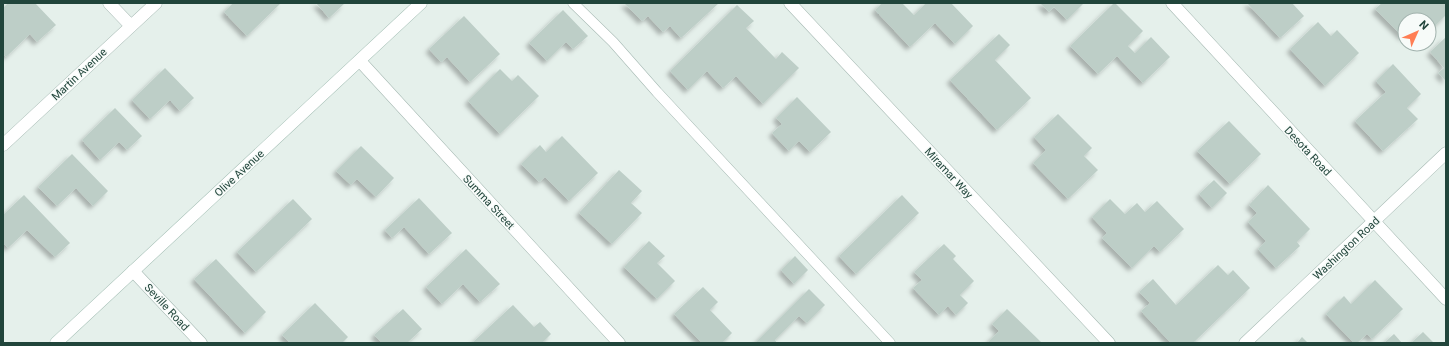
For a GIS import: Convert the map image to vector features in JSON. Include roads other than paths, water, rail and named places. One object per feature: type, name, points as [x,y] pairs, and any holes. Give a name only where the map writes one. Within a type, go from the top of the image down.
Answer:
[{"type":"street","points":[[109,3],[131,26]]},
{"type":"street","name":"Martin Avenue","points":[[3,145],[156,3]]},
{"type":"street","name":"Olive Avenue","points":[[56,343],[421,3]]},
{"type":"street","name":"Miramar Way","points":[[790,3],[1109,343]]},
{"type":"street","name":"Desota Road","points":[[1172,3],[1373,222],[1446,299]]},
{"type":"street","name":"Summa Street","points":[[360,61],[619,343]]},
{"type":"street","name":"Washington Road","points":[[1245,343],[1446,153]]},
{"type":"street","name":"Seville Road","points":[[133,271],[201,343]]},
{"type":"lane","points":[[572,3],[613,42],[657,92],[890,343]]}]
